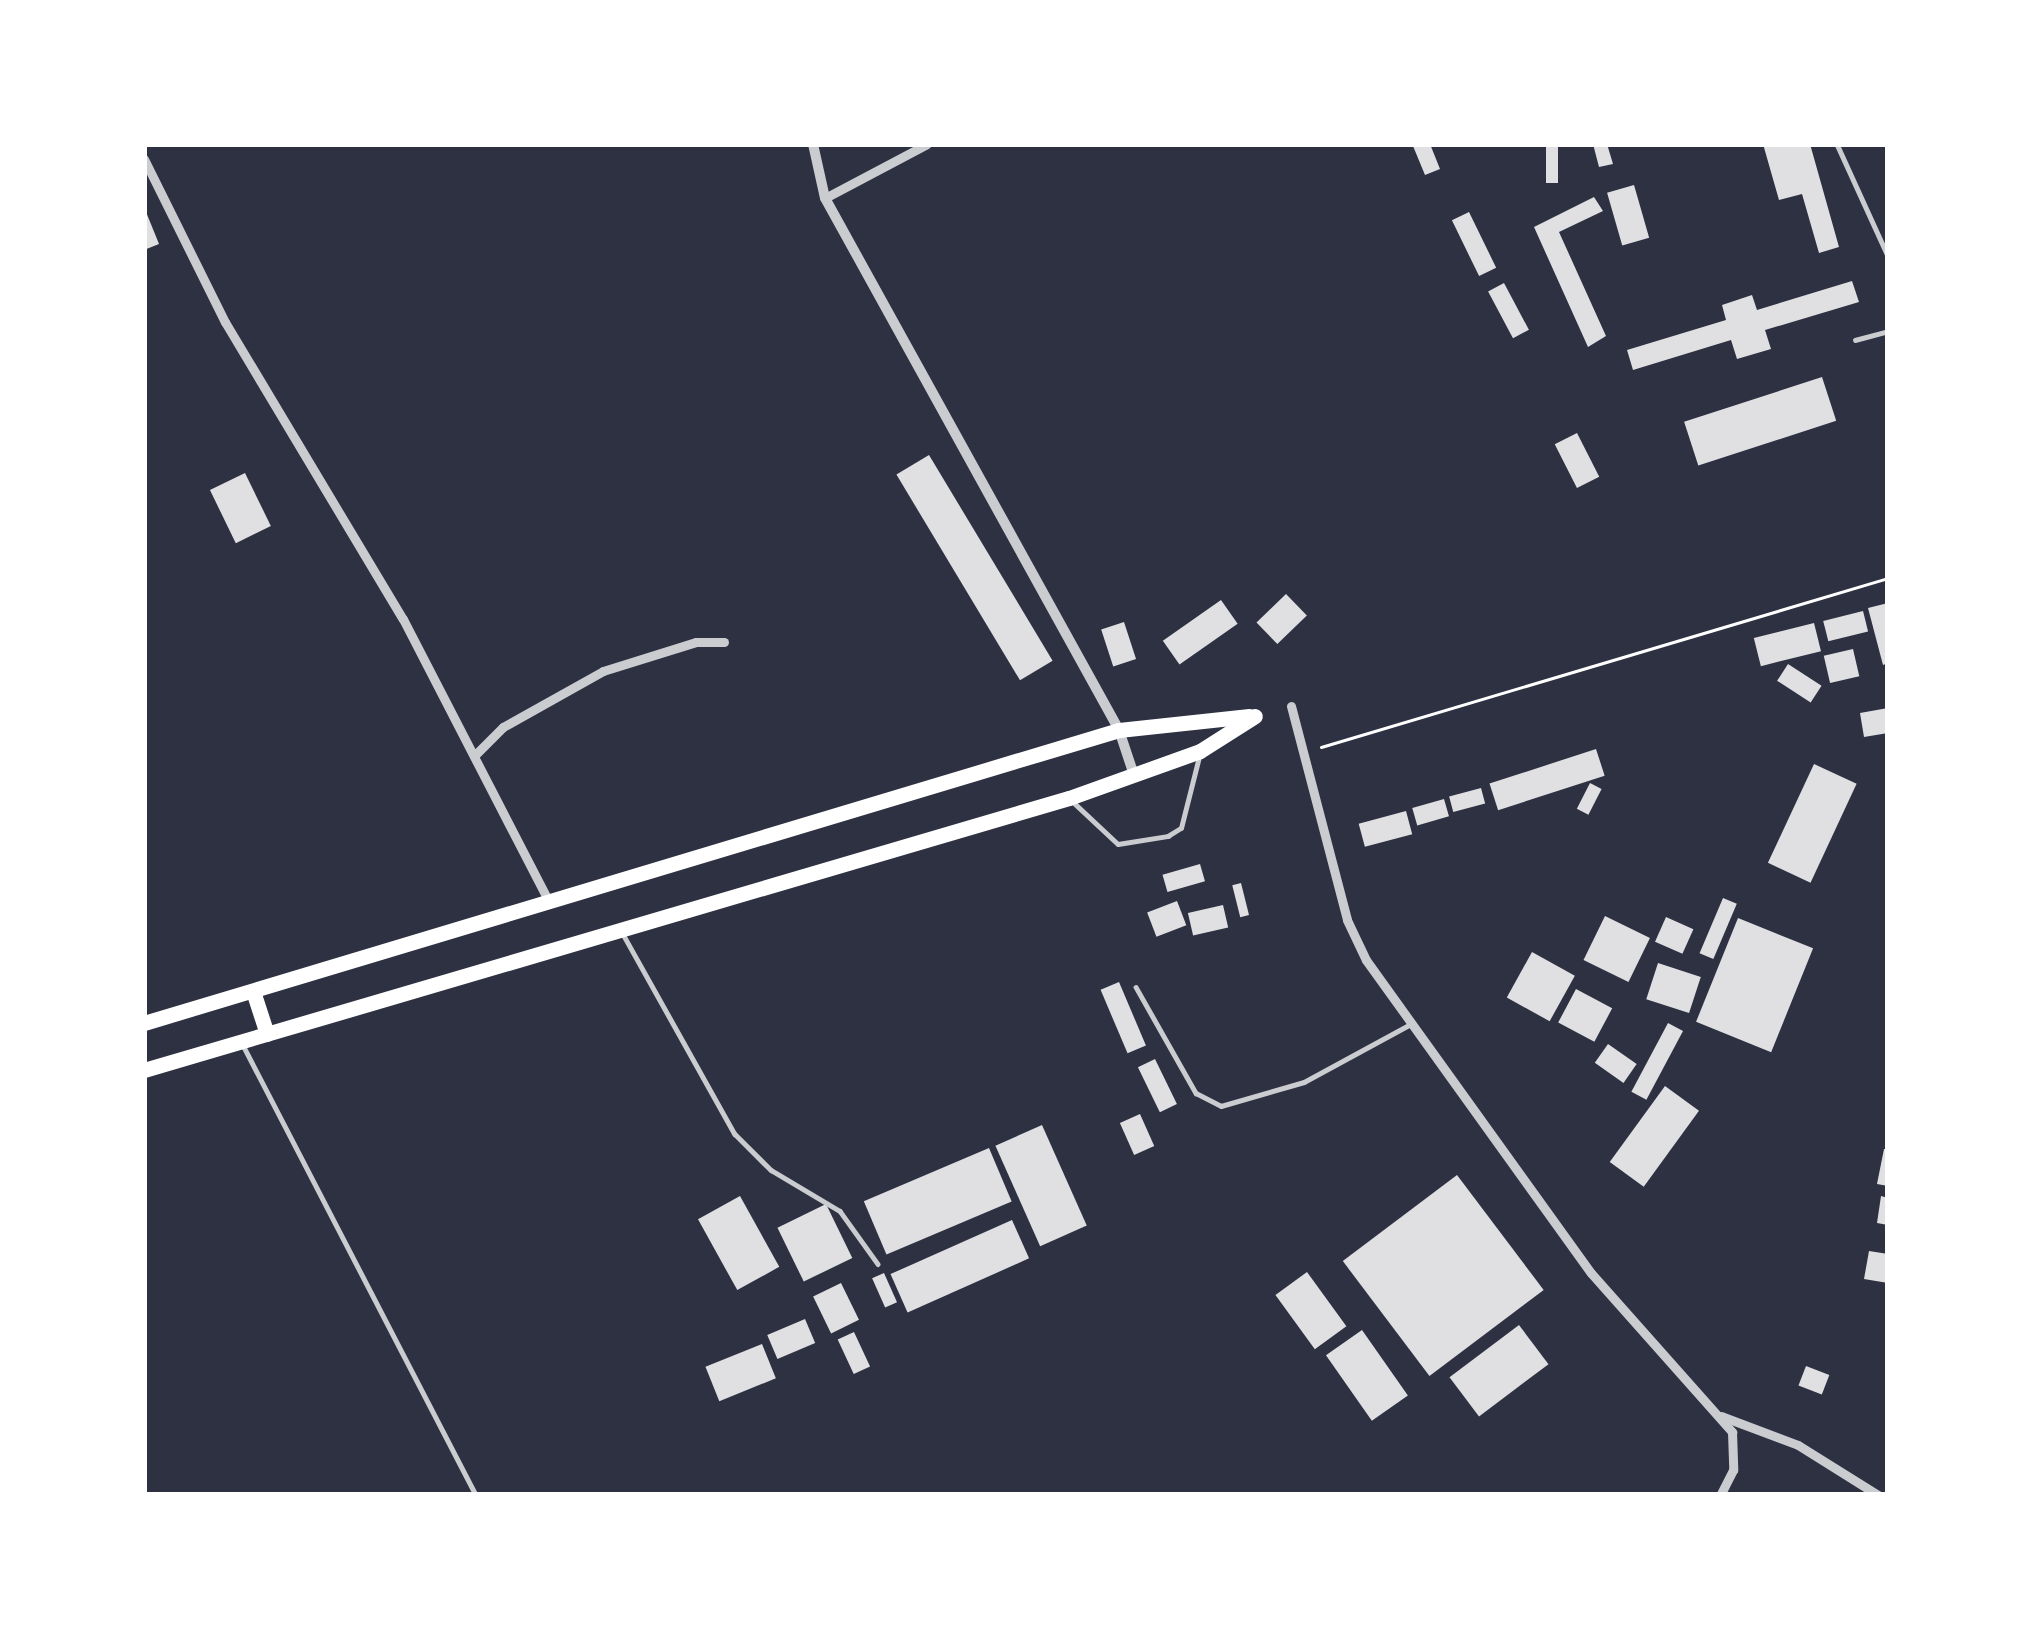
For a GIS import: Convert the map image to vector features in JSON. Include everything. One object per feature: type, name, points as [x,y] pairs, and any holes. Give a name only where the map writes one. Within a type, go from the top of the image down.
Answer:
[{"type":"highway","points":[[144,1023],[547,898],[1119,730],[1255,716],[1201,751],[1069,798],[623,934],[144,1070]]},
{"type":"highway","points":[[253,991],[267,1034]]},
{"type":"street","points":[[813,144],[825,198],[1119,730],[1134,775]]},
{"type":"street","points":[[825,198],[927,144]]},
{"type":"street","points":[[144,159],[225,322],[336,500],[547,898]]},
{"type":"street","points":[[474,756],[502,728],[604,670],[696,642],[724,642]]},
{"type":"street","points":[[1291,706],[1307,751],[1347,920],[1411,1024],[1591,1273],[1721,1416],[1736,1457],[1720,1495]]},
{"type":"street","points":[[1721,1416],[1798,1445],[1878,1495]]},
{"type":"lane","points":[[1837,144],[1888,256]]},
{"type":"lane","points":[[1855,340],[1888,331]]},
{"type":"lane","points":[[1069,798],[1118,844],[1168,836],[1181,828],[1201,751]]},
{"type":"lane","points":[[623,934],[734,1134],[771,1170],[840,1210],[878,1264]]},
{"type":"lane","points":[[1136,987],[1196,1093],[1221,1106],[1304,1082],[1411,1024]]},
{"type":"lane","points":[[242,1042],[476,1495]]},
{"type":"path","points":[[1307,751],[1888,578]]},
{"type":"building","points":[[1430,144],[1440,169],[1425,175],[1413,146]]},
{"type":"building","points":[[1546,144],[1558,144],[1558,183],[1546,183]]},
{"type":"building","points":[[1593,144],[1607,144],[1613,164],[1599,167]]},
{"type":"building","points":[[1763,144],[1810,144],[1839,247],[1819,253],[1802,194],[1779,200]]},
{"type":"building","points":[[1634,185],[1649,238],[1622,246],[1607,193]]},
{"type":"building","points":[[1594,197],[1603,211],[1559,232],[1606,336],[1588,347],[1534,227]]},
{"type":"building","points":[[144,207],[159,244],[144,250]]},
{"type":"building","points":[[1469,212],[1496,268],[1479,276],[1452,220]]},
{"type":"building","points":[[1852,281],[1859,302],[1765,330],[1771,349],[1737,359],[1731,340],[1633,370],[1627,350],[1726,320],[1722,305],[1752,295],[1757,310]]},
{"type":"building","points":[[1504,283],[1529,330],[1513,338],[1488,291]]},
{"type":"building","points":[[1822,377],[1836,421],[1698,466],[1684,422]]},
{"type":"building","points":[[1577,433],[1599,477],[1577,488],[1555,444]]},
{"type":"building","points":[[929,455],[1053,661],[1020,680],[896,475]]},
{"type":"building","points":[[245,473],[271,526],[236,543],[210,490]]},
{"type":"building","points":[[1286,594],[1307,616],[1277,644],[1257,622]]},
{"type":"building","points":[[1221,600],[1238,624],[1179,664],[1163,641]]},
{"type":"building","points":[[1888,603],[1888,663],[1883,665],[1868,608]]},
{"type":"building","points":[[1863,611],[1868,631],[1828,641],[1823,621]]},
{"type":"building","points":[[1124,622],[1136,659],[1113,667],[1101,629]]},
{"type":"building","points":[[1814,623],[1821,651],[1761,666],[1754,638]]},
{"type":"building","points":[[1853,649],[1859,676],[1830,683],[1824,656]]},
{"type":"building","points":[[1788,664],[1822,686],[1811,703],[1777,681]]},
{"type":"building","points":[[1888,708],[1888,733],[1864,737],[1860,713]]},
{"type":"building","points":[[1596,749],[1605,776],[1498,810],[1489,784]]},
{"type":"building","points":[[1814,764],[1857,784],[1811,883],[1768,863]]},
{"type":"building","points":[[1590,783],[1602,789],[1588,815],[1577,809]]},
{"type":"building","points":[[1481,788],[1485,803],[1453,812],[1449,797]]},
{"type":"building","points":[[1444,799],[1449,816],[1417,825],[1412,808]]},
{"type":"building","points":[[1406,811],[1412,834],[1365,847],[1359,824]]},
{"type":"building","points":[[1200,864],[1205,881],[1167,892],[1163,875]]},
{"type":"building","points":[[1241,883],[1249,915],[1240,917],[1232,885]]},
{"type":"building","points":[[1723,898],[1737,904],[1713,959],[1700,953]]},
{"type":"building","points":[[1177,901],[1186,925],[1156,937],[1147,912]]},
{"type":"building","points":[[1223,905],[1228,927],[1193,936],[1188,913]]},
{"type":"building","points":[[1605,916],[1650,938],[1628,982],[1584,960]]},
{"type":"building","points":[[1666,917],[1693,929],[1682,954],[1655,942]]},
{"type":"building","points":[[1738,918],[1813,948],[1771,1052],[1696,1022]]},
{"type":"building","points":[[1532,952],[1575,976],[1550,1021],[1507,997]]},
{"type":"building","points":[[1658,963],[1701,977],[1689,1013],[1646,999]]},
{"type":"building","points":[[1119,982],[1146,1046],[1128,1053],[1101,990]]},
{"type":"building","points":[[1576,989],[1612,1008],[1594,1042],[1558,1023]]},
{"type":"building","points":[[1668,1023],[1683,1031],[1646,1100],[1631,1092]]},
{"type":"building","points":[[1608,1044],[1637,1064],[1623,1083],[1595,1063]]},
{"type":"building","points":[[1155,1059],[1177,1104],[1160,1112],[1138,1067]]},
{"type":"building","points":[[1665,1086],[1699,1111],[1644,1187],[1610,1162]]},
{"type":"building","points":[[1140,1114],[1154,1146],[1134,1155],[1120,1123]]},
{"type":"building","points":[[1042,1125],[1087,1225],[1040,1246],[995,1146]]},
{"type":"building","points":[[989,1148],[1012,1201],[886,1255],[864,1201]]},
{"type":"building","points":[[1884,1149],[1888,1149],[1888,1186],[1877,1184]]},
{"type":"building","points":[[1457,1175],[1544,1290],[1429,1376],[1343,1261]]},
{"type":"building","points":[[740,1196],[779,1267],[737,1290],[698,1219]]},
{"type":"building","points":[[1881,1196],[1888,1198],[1888,1225],[1877,1223]]},
{"type":"building","points":[[826,1204],[852,1258],[804,1282],[777,1228]]},
{"type":"building","points":[[1012,1220],[1029,1258],[908,1312],[890,1274]]},
{"type":"building","points":[[1869,1251],[1888,1254],[1888,1283],[1864,1279]]},
{"type":"building","points":[[1307,1272],[1346,1326],[1315,1349],[1275,1295]]},
{"type":"building","points":[[884,1273],[897,1302],[885,1308],[872,1278]]},
{"type":"building","points":[[841,1283],[859,1320],[831,1333],[813,1297]]},
{"type":"building","points":[[805,1319],[815,1343],[777,1359],[767,1335]]},
{"type":"building","points":[[1519,1325],[1548,1364],[1479,1416],[1450,1377]]},
{"type":"building","points":[[1362,1330],[1408,1396],[1372,1421],[1326,1355]]},
{"type":"building","points":[[854,1332],[870,1366],[854,1374],[838,1340]]},
{"type":"building","points":[[762,1344],[776,1378],[719,1401],[705,1367]]},
{"type":"building","points":[[1806,1366],[1829,1375],[1822,1395],[1798,1386]]}]
